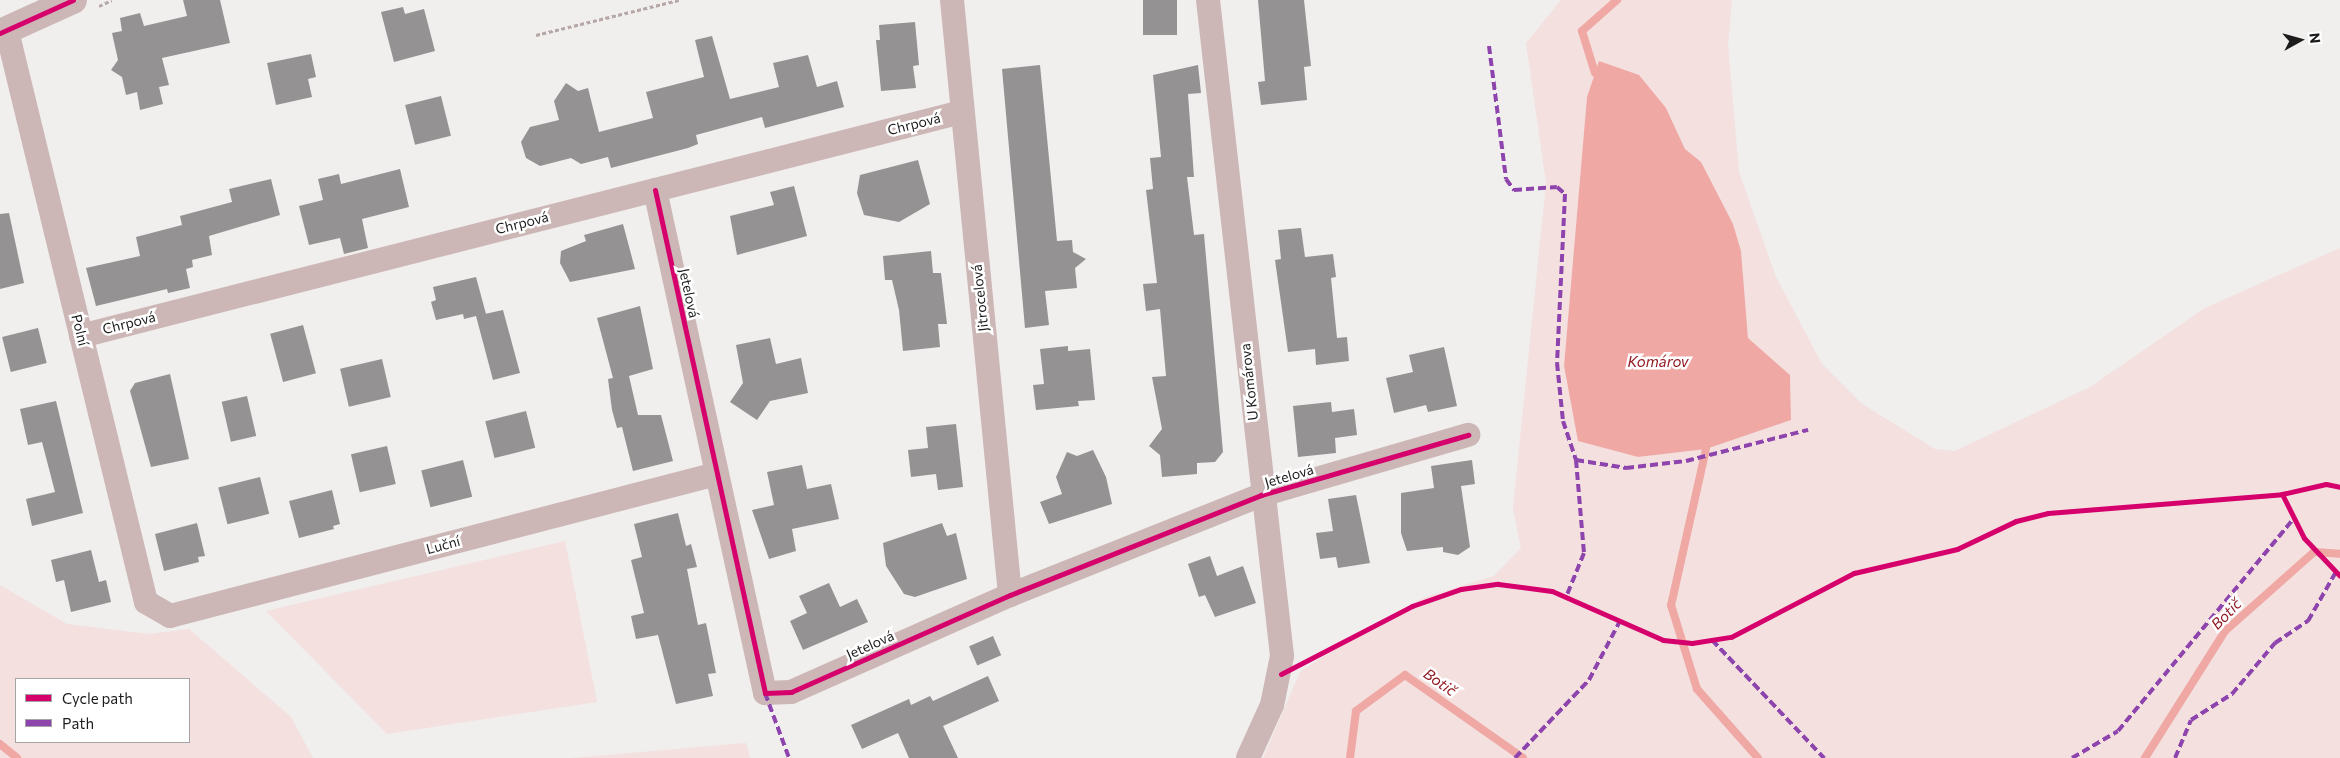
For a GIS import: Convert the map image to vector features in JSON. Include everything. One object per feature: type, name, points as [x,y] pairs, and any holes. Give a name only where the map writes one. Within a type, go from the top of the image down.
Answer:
[{"type":"street","points":[[3,32],[73,0]]},
{"type":"street","name":"Jitrocelová","points":[[952,0],[1010,595]]},
{"type":"street","name":"U Komárova","points":[[1208,0],[1281,674],[1248,758]]},
{"type":"street","name":"Polní","points":[[3,32],[81,336],[146,602],[170,616]]},
{"type":"street","name":"Chrpová","points":[[81,336],[962,112]]},
{"type":"street","name":"Jetelová","points":[[655,190],[764,693],[791,692],[1010,595],[1261,495],[1468,435]]},
{"type":"street","name":"Luční","points":[[170,616],[716,474]]},
{"type":"path","points":[[536,35],[679,0]]},
{"type":"shaded area","points":[[1561,0],[1732,0],[1728,45],[1739,172],[1776,277],[1822,364],[1862,404],[1935,449],[1955,451],[2090,387],[2205,308],[2340,248],[2340,758],[1263,758],[1300,672],[1366,628],[1425,597],[1494,576],[1521,548],[1513,508],[1546,183],[1526,43]],"holes":[[[1599,61],[1666,108],[1685,149],[1733,224],[1741,251],[1748,338],[1790,375],[1791,420],[1706,449],[1638,457],[1578,441],[1564,366],[1587,97]]]},
{"type":"shaded area","points":[[565,541],[597,702],[387,734],[266,611]]},
{"type":"shaded area","points":[[0,585],[67,624],[149,634],[189,629],[291,717],[313,758],[0,758]]},
{"type":"shaded area","points":[[746,743],[750,758],[572,758]]},
{"type":"water","name":"Komárov","points":[[1599,61],[1639,75],[1666,108],[1685,149],[1701,162],[1733,224],[1741,251],[1748,338],[1790,375],[1791,420],[1706,449],[1638,457],[1578,441],[1564,366],[1587,97]]},
{"type":"building","points":[[183,0],[220,0],[230,43],[162,58],[169,85],[159,87],[163,104],[140,110],[137,92],[126,95],[122,77],[111,70],[118,60],[112,33],[122,31],[120,18],[140,13],[144,26],[187,16]]},
{"type":"building","points":[[1143,0],[1177,0],[1177,35],[1143,35]]},
{"type":"building","points":[[1258,0],[1304,0],[1311,66],[1304,67],[1307,100],[1261,105],[1258,82],[1265,81]]},
{"type":"building","points":[[403,7],[405,14],[424,9],[435,51],[394,62],[381,12]]},
{"type":"building","points":[[915,22],[919,65],[913,66],[916,88],[881,91],[876,40],[880,40],[879,25]]},
{"type":"building","points":[[712,36],[730,99],[779,87],[773,63],[808,55],[817,87],[837,81],[844,107],[765,128],[762,117],[696,135],[698,144],[688,148],[611,168],[608,157],[581,164],[571,158],[540,166],[526,158],[521,142],[530,127],[559,120],[554,101],[566,83],[578,91],[588,88],[599,132],[653,118],[646,92],[704,77],[695,40]]},
{"type":"building","points":[[311,54],[316,77],[308,79],[312,97],[276,105],[267,63]]},
{"type":"building","points":[[1040,65],[1057,241],[1072,240],[1073,252],[1086,259],[1075,268],[1077,288],[1045,291],[1049,325],[1025,328],[1002,69]]},
{"type":"building","points":[[1198,65],[1201,93],[1188,94],[1194,177],[1187,177],[1194,235],[1204,234],[1223,452],[1215,462],[1197,463],[1197,474],[1162,477],[1160,455],[1149,446],[1162,429],[1152,377],[1166,376],[1160,309],[1146,311],[1143,284],[1157,283],[1146,190],[1153,189],[1150,158],[1161,157],[1153,75]]},
{"type":"building","points":[[441,96],[451,136],[415,145],[405,105]]},
{"type":"building","points":[[918,160],[930,204],[899,222],[864,215],[857,193],[860,175]]},
{"type":"building","points":[[400,169],[409,207],[362,219],[368,248],[344,254],[340,238],[309,245],[299,206],[323,200],[318,179],[339,174],[341,184]]},
{"type":"building","points":[[271,179],[280,215],[209,236],[212,255],[192,260],[193,267],[186,269],[190,288],[168,293],[167,289],[96,306],[86,268],[140,256],[136,237],[182,225],[180,216],[232,202],[229,189]]},
{"type":"building","points":[[794,186],[807,236],[737,255],[730,216],[774,205],[770,192]]},
{"type":"building","points":[[9,213],[24,283],[0,289],[0,214]]},
{"type":"building","points":[[623,224],[635,269],[570,282],[560,263],[561,251],[586,241],[584,235]]},
{"type":"building","points":[[1301,228],[1305,257],[1333,254],[1336,277],[1331,278],[1337,338],[1347,337],[1349,361],[1316,365],[1315,349],[1288,352],[1275,260],[1281,259],[1278,230]]},
{"type":"building","points":[[931,251],[933,273],[941,273],[947,324],[938,324],[940,347],[903,351],[899,310],[892,280],[885,280],[883,256]]},
{"type":"building","points":[[476,277],[486,314],[503,310],[520,373],[493,380],[476,316],[464,319],[463,314],[436,320],[431,302],[436,300],[433,287]]},
{"type":"building","points":[[640,306],[653,369],[629,376],[638,415],[661,415],[673,461],[633,471],[622,427],[617,428],[612,410],[608,379],[613,378],[597,318]]},
{"type":"building","points":[[303,325],[316,373],[283,382],[270,334]]},
{"type":"building","points":[[38,328],[47,363],[11,372],[2,337]]},
{"type":"building","points":[[770,338],[776,364],[801,358],[808,393],[770,401],[757,420],[730,402],[743,383],[736,345]]},
{"type":"building","points":[[1068,346],[1068,351],[1090,349],[1095,400],[1078,401],[1079,406],[1036,410],[1033,385],[1044,384],[1040,349]]},
{"type":"building","points":[[1444,347],[1457,406],[1428,412],[1426,405],[1394,413],[1386,378],[1413,372],[1409,355]]},
{"type":"building","points":[[382,359],[391,397],[349,407],[340,369]]},
{"type":"building","points":[[170,374],[189,459],[151,467],[130,391],[135,383]]},
{"type":"building","points":[[247,396],[256,436],[231,442],[222,402]]},
{"type":"building","points":[[56,401],[83,513],[32,526],[26,499],[55,492],[42,442],[28,445],[20,409]]},
{"type":"building","points":[[1331,402],[1332,412],[1354,409],[1357,435],[1335,438],[1336,453],[1298,457],[1293,406]]},
{"type":"building","points":[[526,411],[535,448],[494,458],[485,421]]},
{"type":"building","points":[[956,424],[963,487],[938,490],[936,474],[911,477],[908,450],[928,448],[926,427]]},
{"type":"building","points":[[387,446],[396,484],[360,492],[351,454]]},
{"type":"building","points":[[1093,450],[1106,477],[1112,504],[1049,524],[1040,502],[1062,494],[1056,477],[1067,452],[1077,456]]},
{"type":"building","points":[[463,460],[472,497],[430,507],[421,470]]},
{"type":"building","points":[[1472,460],[1475,484],[1461,486],[1470,547],[1458,555],[1443,552],[1443,547],[1407,551],[1401,533],[1401,493],[1434,488],[1431,466]]},
{"type":"building","points":[[802,465],[807,489],[831,484],[839,519],[792,529],[796,551],[769,559],[752,510],[774,505],[767,472]]},
{"type":"building","points":[[260,477],[269,514],[227,524],[218,487]]},
{"type":"building","points":[[332,490],[340,524],[333,526],[334,529],[299,538],[289,501]]},
{"type":"building","points":[[1356,495],[1370,563],[1338,568],[1336,557],[1320,559],[1316,533],[1333,531],[1328,499]]},
{"type":"building","points":[[678,513],[686,546],[691,544],[697,567],[687,569],[698,625],[706,623],[716,673],[708,674],[713,696],[676,704],[658,635],[636,639],[631,616],[644,613],[631,560],[642,557],[634,524]]},
{"type":"building","points":[[197,523],[205,556],[198,557],[199,562],[164,571],[155,534]]},
{"type":"building","points":[[942,523],[947,536],[956,533],[967,579],[915,597],[904,594],[886,566],[883,543]]},
{"type":"building","points":[[91,550],[99,582],[106,580],[111,602],[71,612],[64,580],[56,582],[51,560]]},
{"type":"building","points":[[1210,556],[1217,576],[1243,566],[1256,603],[1215,617],[1205,595],[1199,597],[1188,564]]},
{"type":"building","points":[[829,583],[840,607],[857,599],[868,622],[803,650],[790,621],[807,613],[799,596]]},
{"type":"building","points":[[993,636],[1001,655],[977,665],[969,646]]},
{"type":"building","points":[[988,676],[999,701],[943,726],[958,758],[909,758],[898,733],[862,749],[851,725],[909,699],[911,705],[930,696],[933,701]]},
{"type":"waterway","points":[[1595,73],[1582,31],[1617,0]]},
{"type":"waterway","points":[[1706,449],[1671,605],[1697,689],[1758,758]]},
{"type":"waterway","name":"Botič","points":[[2145,758],[2225,631],[2314,552],[2340,554]]},
{"type":"waterway","name":"Botič","points":[[1350,758],[1356,711],[1405,675],[1523,758]]},
{"type":"waterway","points":[[0,744],[17,758]]},
{"type":"marked path","points":[[1489,46],[1506,179],[1514,190],[1557,187],[1565,194],[1557,363],[1563,421],[1576,460],[1584,553],[1566,597]]},
{"type":"marked path","points":[[1576,460],[1626,468],[1686,461],[1808,430]]},
{"type":"marked path","points":[[2072,758],[2118,731],[2294,518]]},
{"type":"marked path","points":[[2175,758],[2191,720],[2232,694],[2275,643],[2308,621],[2336,572]]},
{"type":"marked path","points":[[1515,758],[1589,680],[1620,621]]},
{"type":"marked path","points":[[1712,640],[1824,758]]},
{"type":"marked path","points":[[765,693],[789,758]]},
{"type":"cycle path","points":[[0,33],[73,0]]},
{"type":"cycle path","points":[[655,190],[765,693],[791,692],[1010,595],[1261,495],[1468,435]]},
{"type":"cycle path","points":[[1281,674],[1412,606],[1461,589],[1498,584],[1552,591],[1663,640],[1692,643],[1731,637],[1854,573],[1957,549],[2016,521],[2048,513],[2282,494],[2326,484],[2340,487]]},
{"type":"cycle path","points":[[2282,494],[2304,538],[2340,576]]}]
